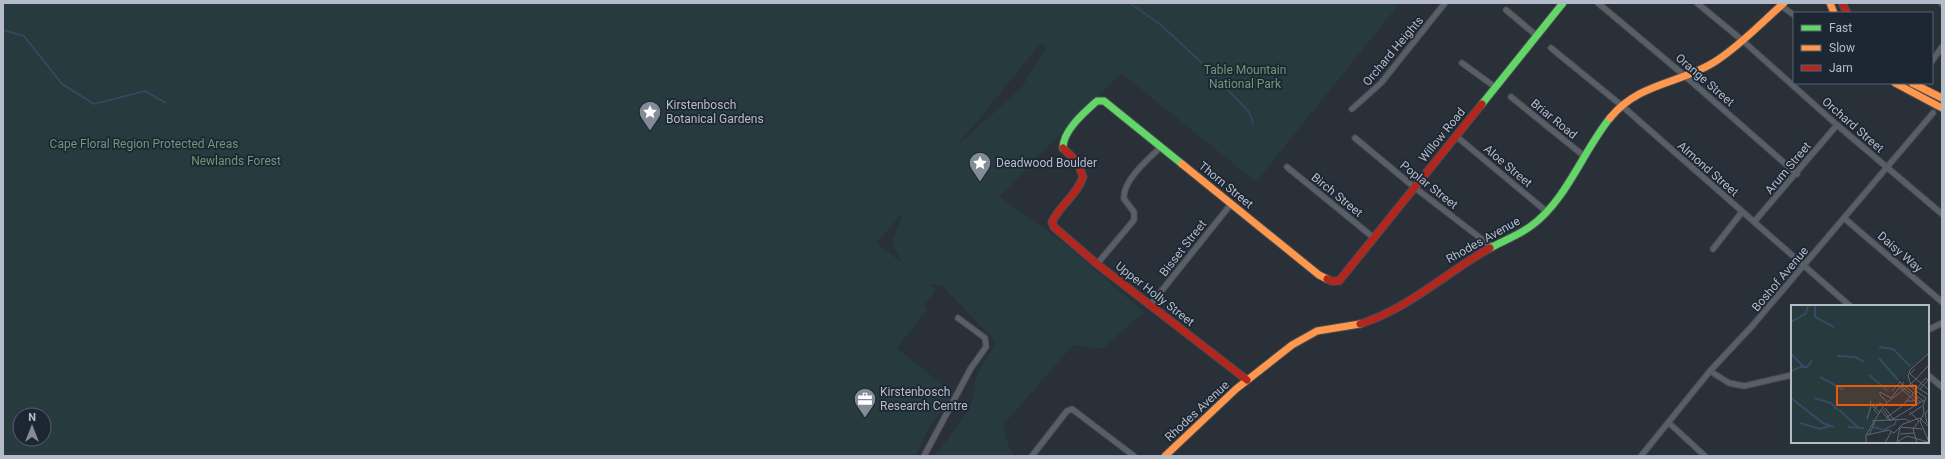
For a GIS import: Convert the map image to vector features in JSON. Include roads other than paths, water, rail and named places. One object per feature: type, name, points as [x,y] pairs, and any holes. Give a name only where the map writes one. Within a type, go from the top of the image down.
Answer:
[{"type":"main road","name":"Willow Road","points":[[1339,281],[1563,3]]},
{"type":"main road","points":[[1842,3],[1846,12]]},
{"type":"main road","name":"Rhodes Avenue","points":[[1165,456],[1247,380],[1278,355],[1306,336],[1322,330],[1352,327],[1374,320],[1422,292],[1468,260],[1531,226],[1547,212],[1599,132],[1621,106],[1648,89],[1708,66],[1742,40],[1782,4]]},
{"type":"main road","points":[[1897,84],[1942,108]]},
{"type":"main road","points":[[1914,84],[1942,98]]},
{"type":"main road","name":"Thorn Street","points":[[1052,222],[1058,211],[1074,195],[1083,176],[1080,166],[1063,150],[1063,142],[1067,134],[1095,103],[1101,100],[1323,277],[1331,281],[1339,281]]},
{"type":"main road","name":"Upper Holly Street","points":[[1052,222],[1058,231],[1097,264],[1151,304],[1247,380]]},
{"type":"street","name":"Orchard Heights","points":[[1352,109],[1381,83],[1445,3]]},
{"type":"street","name":"Orange Street","points":[[1598,3],[1685,76],[1797,174]]},
{"type":"street","name":"Orchard Street","points":[[1697,3],[1742,40],[1836,125],[1942,214]]},
{"type":"street","points":[[1782,4],[1793,14]]},
{"type":"street","points":[[1506,10],[1536,35]]},
{"type":"street","points":[[1933,60],[1942,47]]},
{"type":"street","name":"Almond Street","points":[[1551,48],[1621,106],[1849,305]]},
{"type":"street","points":[[1462,63],[1494,87]]},
{"type":"street","name":"Briar Road","points":[[1511,96],[1584,156]]},
{"type":"street","name":"Boshof Avenue","points":[[1641,456],[1710,371],[1753,325],[1933,113]]},
{"type":"street","name":"Arum Street","points":[[1754,222],[1797,174],[1836,125]]},
{"type":"street","name":"Aloe Street","points":[[1456,136],[1547,212]]},
{"type":"street","name":"Poplar Street","points":[[1355,138],[1414,187],[1492,247]]},
{"type":"street","points":[[1097,264],[1134,220],[1134,212],[1124,199],[1125,192],[1141,166],[1161,147]]},
{"type":"street","name":"Birch Street","points":[[1288,167],[1374,238]]},
{"type":"street","name":"Bisset Street","points":[[1151,304],[1231,204]]},
{"type":"street","points":[[1713,249],[1742,212]]},
{"type":"street","name":"Daisy Way","points":[[1844,218],[1942,302]]},
{"type":"street","points":[[924,456],[971,368],[986,346],[985,338],[958,318]]},
{"type":"street","points":[[1929,330],[1942,323]]},
{"type":"street","points":[[1710,371],[1729,383],[1744,386],[1791,375]]},
{"type":"street","points":[[1929,376],[1942,387]]},
{"type":"street","points":[[1032,456],[1068,410],[1075,410],[1134,456]]},
{"type":"street","points":[[1669,423],[1705,456]]},
{"type":"waterway","points":[[1130,3],[1161,25],[1202,63],[1249,112],[1253,123]]},
{"type":"waterway","points":[[3,30],[24,36],[62,84],[94,104],[145,91],[166,103]]},
{"type":"place","name":"Kirstenbosch Botanical Gardens","points":[[650,132]]},
{"type":"place","name":"Deadwood Boulder","points":[[980,182]]},
{"type":"place","name":"Kirstenbosch Research Centre","points":[[865,418]]},
{"type":"park label","name":"Table Mountain National Park","points":[[1245,77]]},
{"type":"park label","name":"Cape Floral Region Protected Areas","points":[[144,144]]},
{"type":"park label","name":"Newlands Forest","points":[[236,161]]}]
